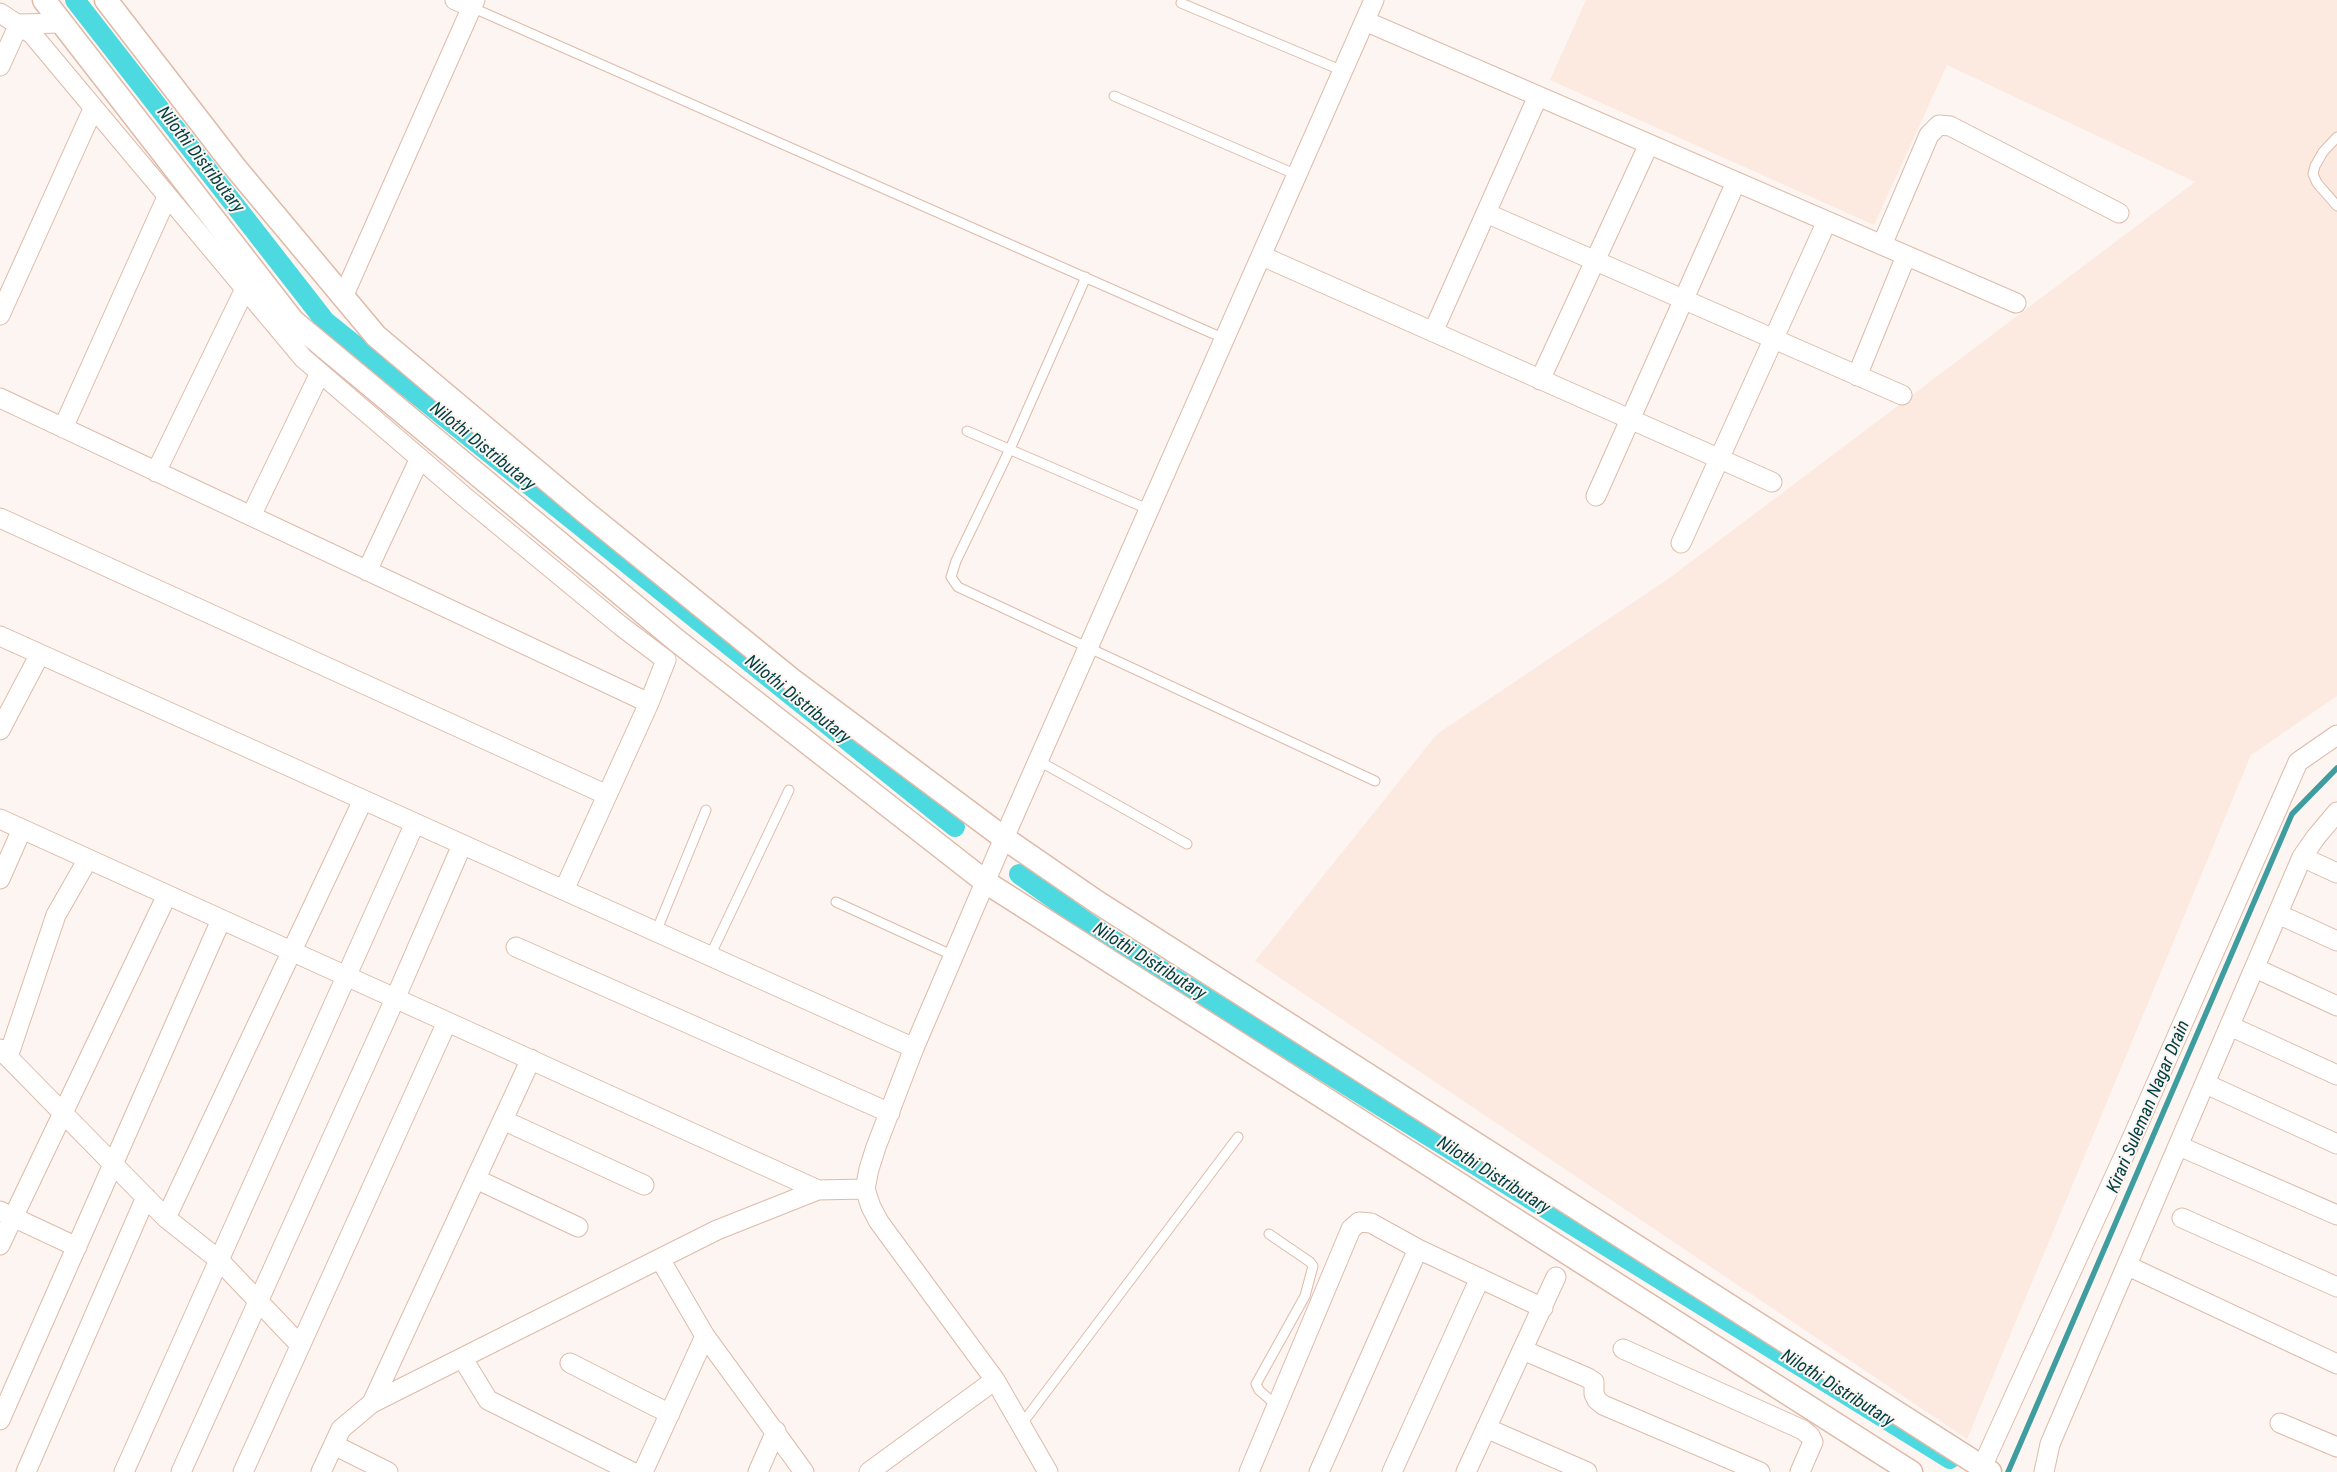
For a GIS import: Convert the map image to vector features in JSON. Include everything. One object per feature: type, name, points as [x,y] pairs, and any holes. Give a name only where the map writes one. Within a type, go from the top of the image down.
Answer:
[{"type":"street","points":[[44,0],[293,321],[676,640],[987,883],[1911,1472]]},
{"type":"street","points":[[106,0],[234,166],[376,336],[591,518],[791,679],[1004,838],[1097,902],[1986,1469],[2298,762],[2337,735]]},
{"type":"street","points":[[1048,1472],[995,1380],[879,1222],[870,1207],[866,1189],[876,1147],[914,1048],[987,883],[1004,838],[1298,176],[1374,0]]},
{"type":"street","points":[[343,297],[467,2]]},
{"type":"street","points":[[0,13],[32,34],[302,358],[621,626],[666,660]]},
{"type":"street","points":[[1365,21],[2016,303]]},
{"type":"street","points":[[19,24],[61,23]]},
{"type":"street","points":[[0,66],[19,24]]},
{"type":"street","points":[[1433,332],[1538,96]]},
{"type":"street","points":[[0,315],[93,109]]},
{"type":"street","points":[[1882,245],[1929,135],[1939,125],[1950,126],[2119,213]]},
{"type":"street","points":[[1540,380],[1649,144]]},
{"type":"street","points":[[1596,496],[1736,182]]},
{"type":"street","points":[[63,428],[167,197]]},
{"type":"street","points":[[1486,213],[1772,340],[1902,395]]},
{"type":"street","points":[[1681,542],[1827,221]]},
{"type":"street","points":[[1262,256],[1772,482]]},
{"type":"street","points":[[1857,376],[1906,256]]},
{"type":"street","points":[[156,472],[244,289]]},
{"type":"street","points":[[251,516],[320,373]]},
{"type":"street","points":[[0,398],[649,704]]},
{"type":"street","points":[[367,571],[420,458]]},
{"type":"street","points":[[0,518],[607,795]]},
{"type":"street","points":[[0,636],[914,1048]]},
{"type":"street","points":[[564,890],[649,704],[676,640]]},
{"type":"street","points":[[0,730],[40,654]]},
{"type":"street","points":[[166,1218],[363,800]]},
{"type":"street","points":[[2044,1472],[2050,1444],[2302,857],[2337,812]]},
{"type":"street","points":[[0,819],[818,1190]]},
{"type":"street","points":[[124,1472],[415,823]]},
{"type":"street","points":[[0,879],[22,829]]},
{"type":"street","points":[[181,1472],[395,999],[462,845]]},
{"type":"street","points":[[2302,857],[2337,873]]},
{"type":"street","points":[[88,859],[56,915],[4,1053],[166,1218],[219,1260],[300,1345]]},
{"type":"street","points":[[0,1244],[6,1214],[63,1113],[167,895]]},
{"type":"street","points":[[2278,914],[2337,941]]},
{"type":"street","points":[[0,1420],[221,920]]},
{"type":"street","points":[[516,947],[890,1113]]},
{"type":"street","points":[[2255,968],[2337,1006]]},
{"type":"street","points":[[243,1472],[447,1022]]},
{"type":"street","points":[[2230,1026],[2337,1075]]},
{"type":"street","points":[[372,1403],[530,1059]]},
{"type":"street","points":[[2206,1084],[2337,1144]]},
{"type":"street","points":[[503,1120],[644,1185]]},
{"type":"street","points":[[2179,1146],[2337,1215]]},
{"type":"street","points":[[476,1179],[578,1227]]},
{"type":"street","points":[[321,1472],[341,1429],[372,1403],[464,1359],[717,1230],[818,1190],[866,1189]]},
{"type":"street","points":[[26,1472],[146,1197]]},
{"type":"street","points":[[6,1214],[77,1247]]},
{"type":"street","points":[[2182,1218],[2337,1287]]},
{"type":"street","points":[[1249,1472],[1351,1229],[1359,1222],[1371,1223],[1418,1249],[1543,1308]]},
{"type":"street","points":[[1319,1472],[1418,1249]]},
{"type":"street","points":[[660,1259],[705,1336],[804,1472]]},
{"type":"street","points":[[2128,1266],[2337,1364]]},
{"type":"street","points":[[1466,1472],[1556,1277]]},
{"type":"street","points":[[1392,1472],[1480,1278]]},
{"type":"street","points":[[643,1472],[705,1336]]},
{"type":"street","points":[[1623,1348],[1803,1430],[1810,1436],[1813,1442],[1800,1472]]},
{"type":"street","points":[[1523,1350],[1594,1382],[1596,1400],[1603,1405],[1760,1472]]},
{"type":"street","points":[[464,1359],[488,1400],[632,1472]]},
{"type":"street","points":[[570,1363],[670,1414]]},
{"type":"street","points":[[868,1472],[995,1380]]},
{"type":"street","points":[[2280,1423],[2335,1442]]},
{"type":"street","points":[[1486,1428],[1587,1472]]},
{"type":"street","points":[[758,1472],[776,1431]]},
{"type":"street","points":[[334,1445],[384,1471]]},
{"type":"lane","points":[[467,2],[1226,339]]},
{"type":"lane","points":[[1181,3],[1344,71]]},
{"type":"lane","points":[[1114,96],[1298,176]]},
{"type":"lane","points":[[2337,137],[2323,152],[2313,174],[2316,183],[2337,206]]},
{"type":"lane","points":[[1086,278],[1010,450],[956,561],[951,577],[958,587],[1375,781]]},
{"type":"lane","points":[[967,431],[1150,510]]},
{"type":"lane","points":[[1038,761],[1187,844]]},
{"type":"lane","points":[[710,956],[789,790]]},
{"type":"lane","points":[[656,932],[706,810]]},
{"type":"lane","points":[[836,902],[955,956]]},
{"type":"lane","points":[[1021,1425],[1238,1137]]},
{"type":"lane","points":[[1269,1234],[1313,1266],[1305,1296],[1256,1384],[1259,1390],[1277,1406]]},
{"type":"shaded area","points":[[1586,0],[2337,0],[2337,696],[2251,755],[1967,1439],[1255,961],[1437,734],[1668,579],[2195,182],[1947,65],[1874,225],[1550,80]]},
{"type":"waterway","name":"Nilothi Distributary","points":[[75,0],[325,321],[955,827]]},
{"type":"waterway","name":"Kirari Suleman Nagar Drain","points":[[2008,1472],[2292,814],[2337,768]]},
{"type":"waterway","name":"Nilothi Distributary","points":[[1019,874],[1106,936],[1950,1459]]}]
